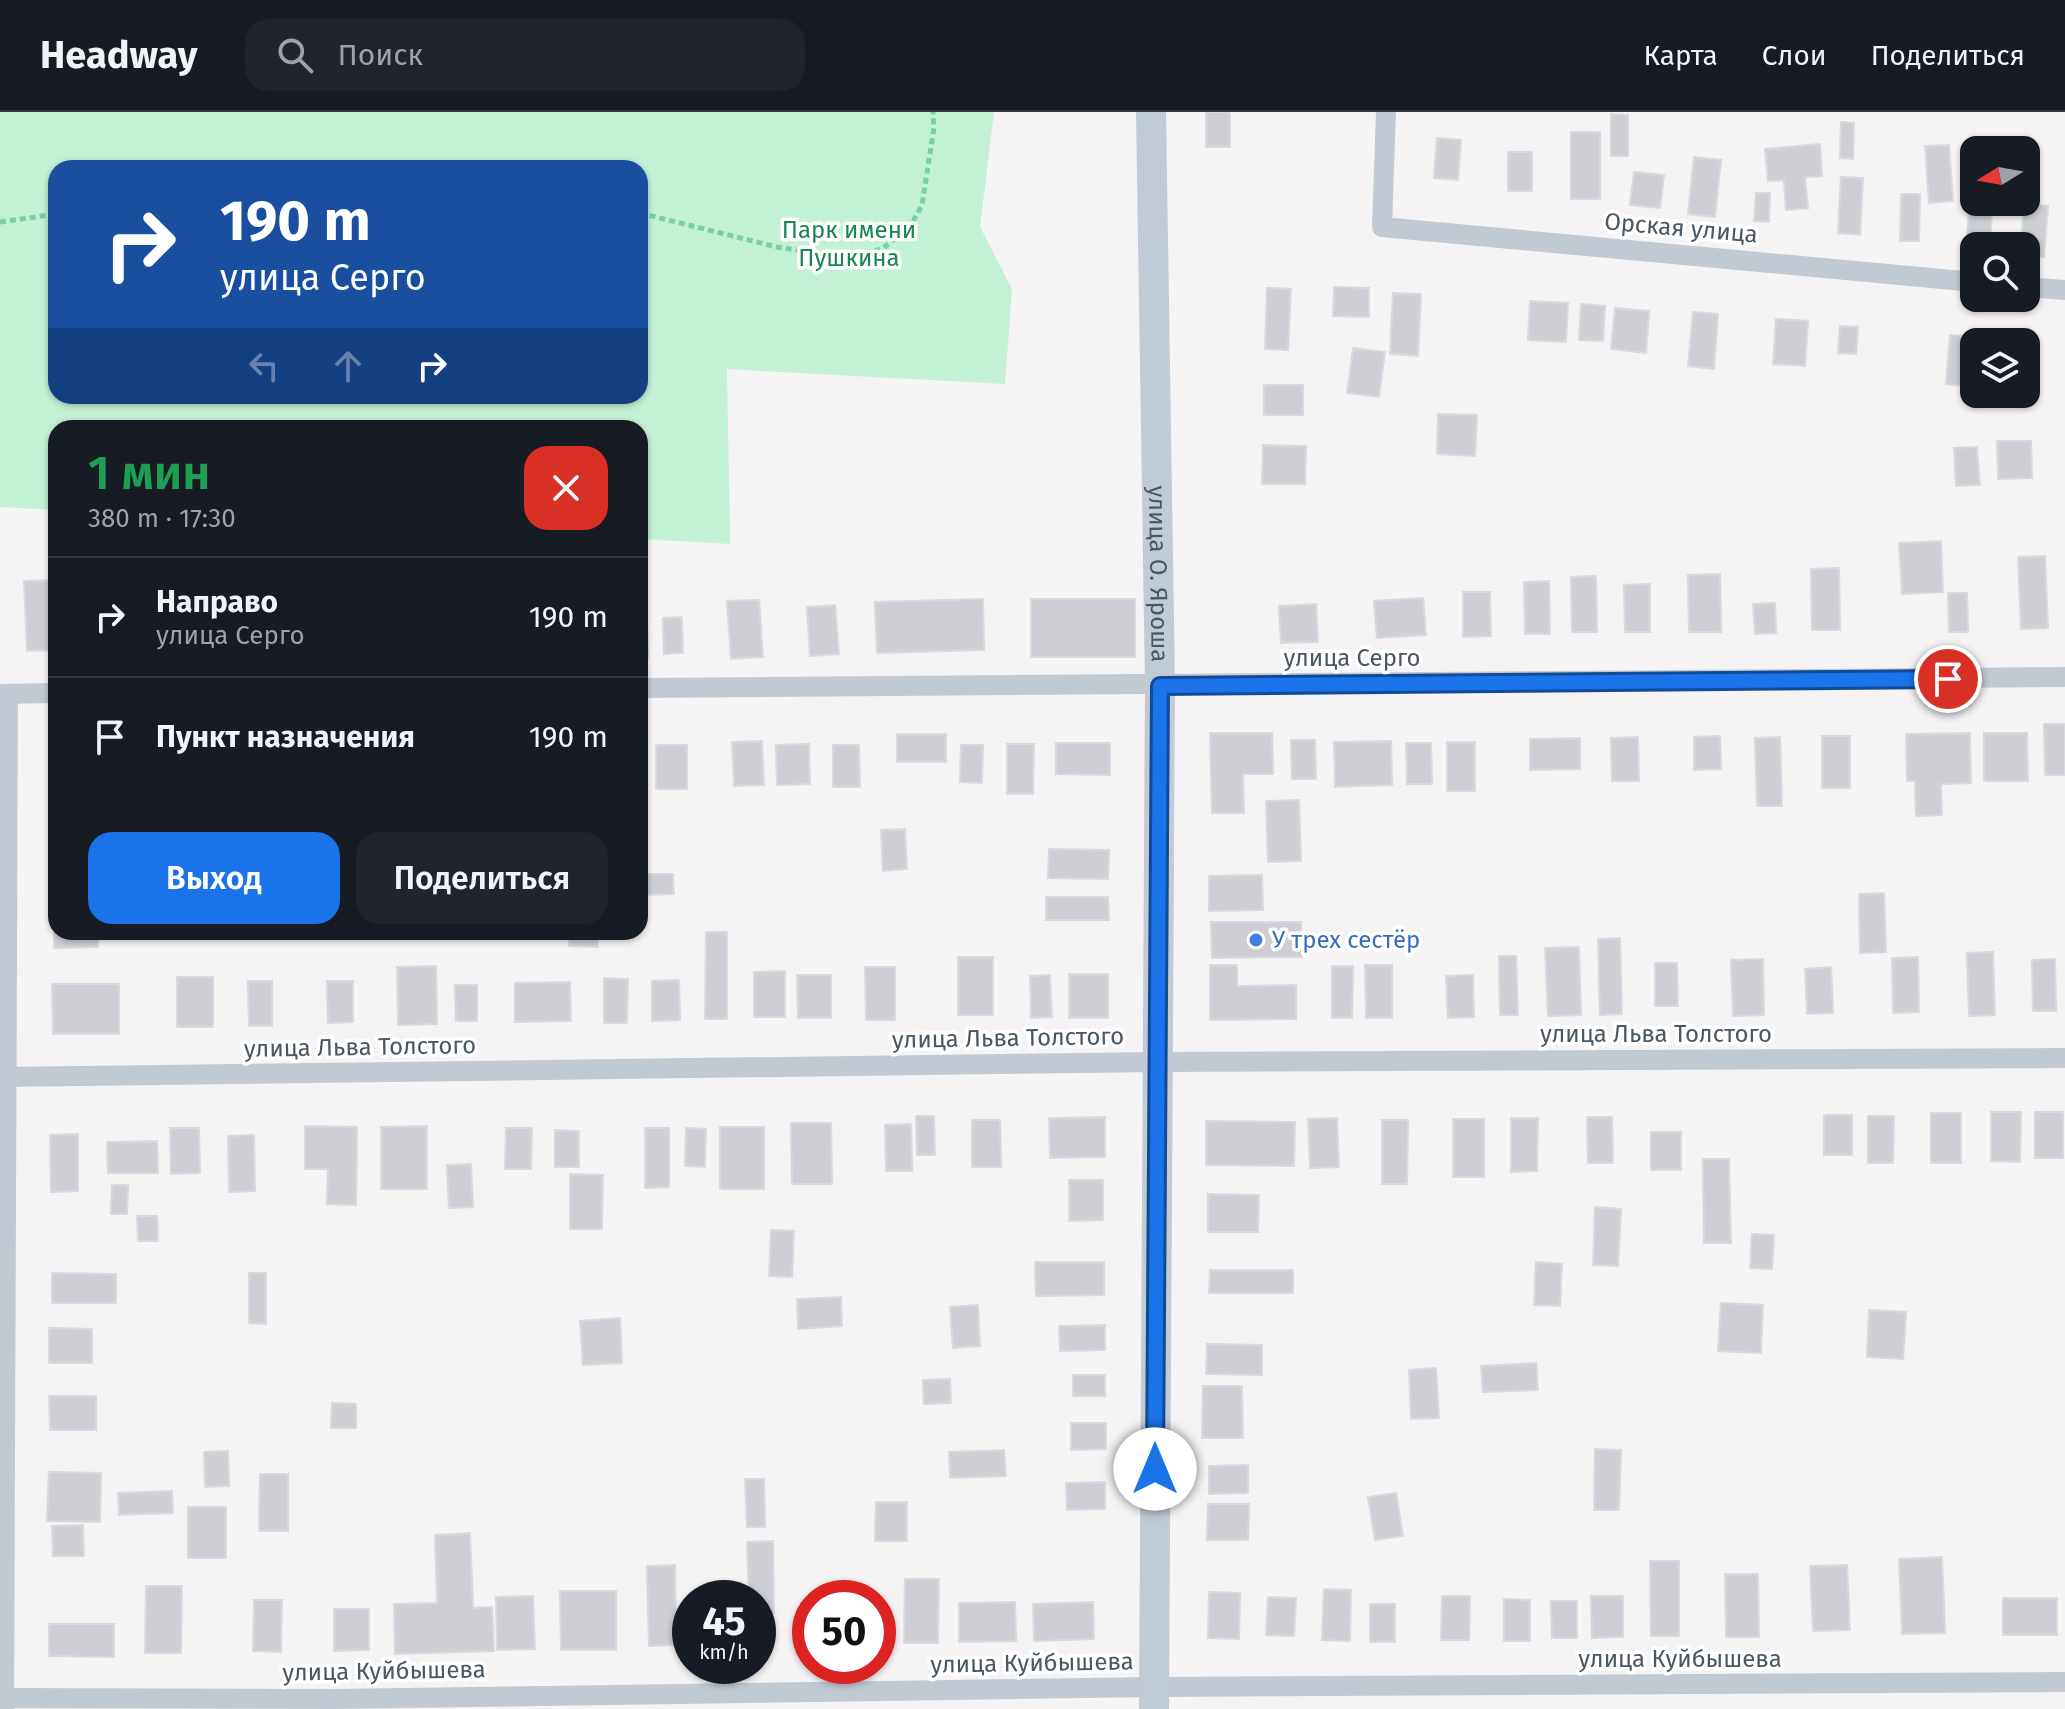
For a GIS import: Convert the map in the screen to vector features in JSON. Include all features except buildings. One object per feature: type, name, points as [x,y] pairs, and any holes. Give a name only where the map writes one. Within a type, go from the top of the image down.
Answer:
[{"type":"main road","name":"улица О. Яроша","points":[[1151,112],[1160,686],[1154,1698]]},
{"type":"street","name":"Орская улица","points":[[1386,112],[1382,227],[1960,281]]},
{"type":"street","points":[[2040,288],[2065,290]]},
{"type":"street","name":"улица Серго","points":[[648,688],[2065,677]]},
{"type":"street","points":[[3,1702],[4,694],[48,693]]},
{"type":"street","name":"улица Льва Толстого","points":[[3,1077],[1158,1062],[2065,1058]]},
{"type":"street","name":"улица Куйбышева","points":[[3,1702],[1154,1698],[2065,1682]]},
{"type":"path","points":[[648,215],[790,249],[842,257],[882,249],[910,227],[922,205],[934,128],[933,112]]},
{"type":"path","points":[[0,222],[48,215]]},
{"type":"green space","name":"Парк имени Пушкина","points":[[0,112],[994,112],[980,227],[1012,289],[1005,384],[727,369],[730,544],[648,539],[648,420],[48,420],[48,510],[0,507]]},
{"type":"place","name":"У трех сестёр","points":[[1256,940]]},
{"type":"route","points":[[1155,1469],[1160,686],[1948,679]]}]
